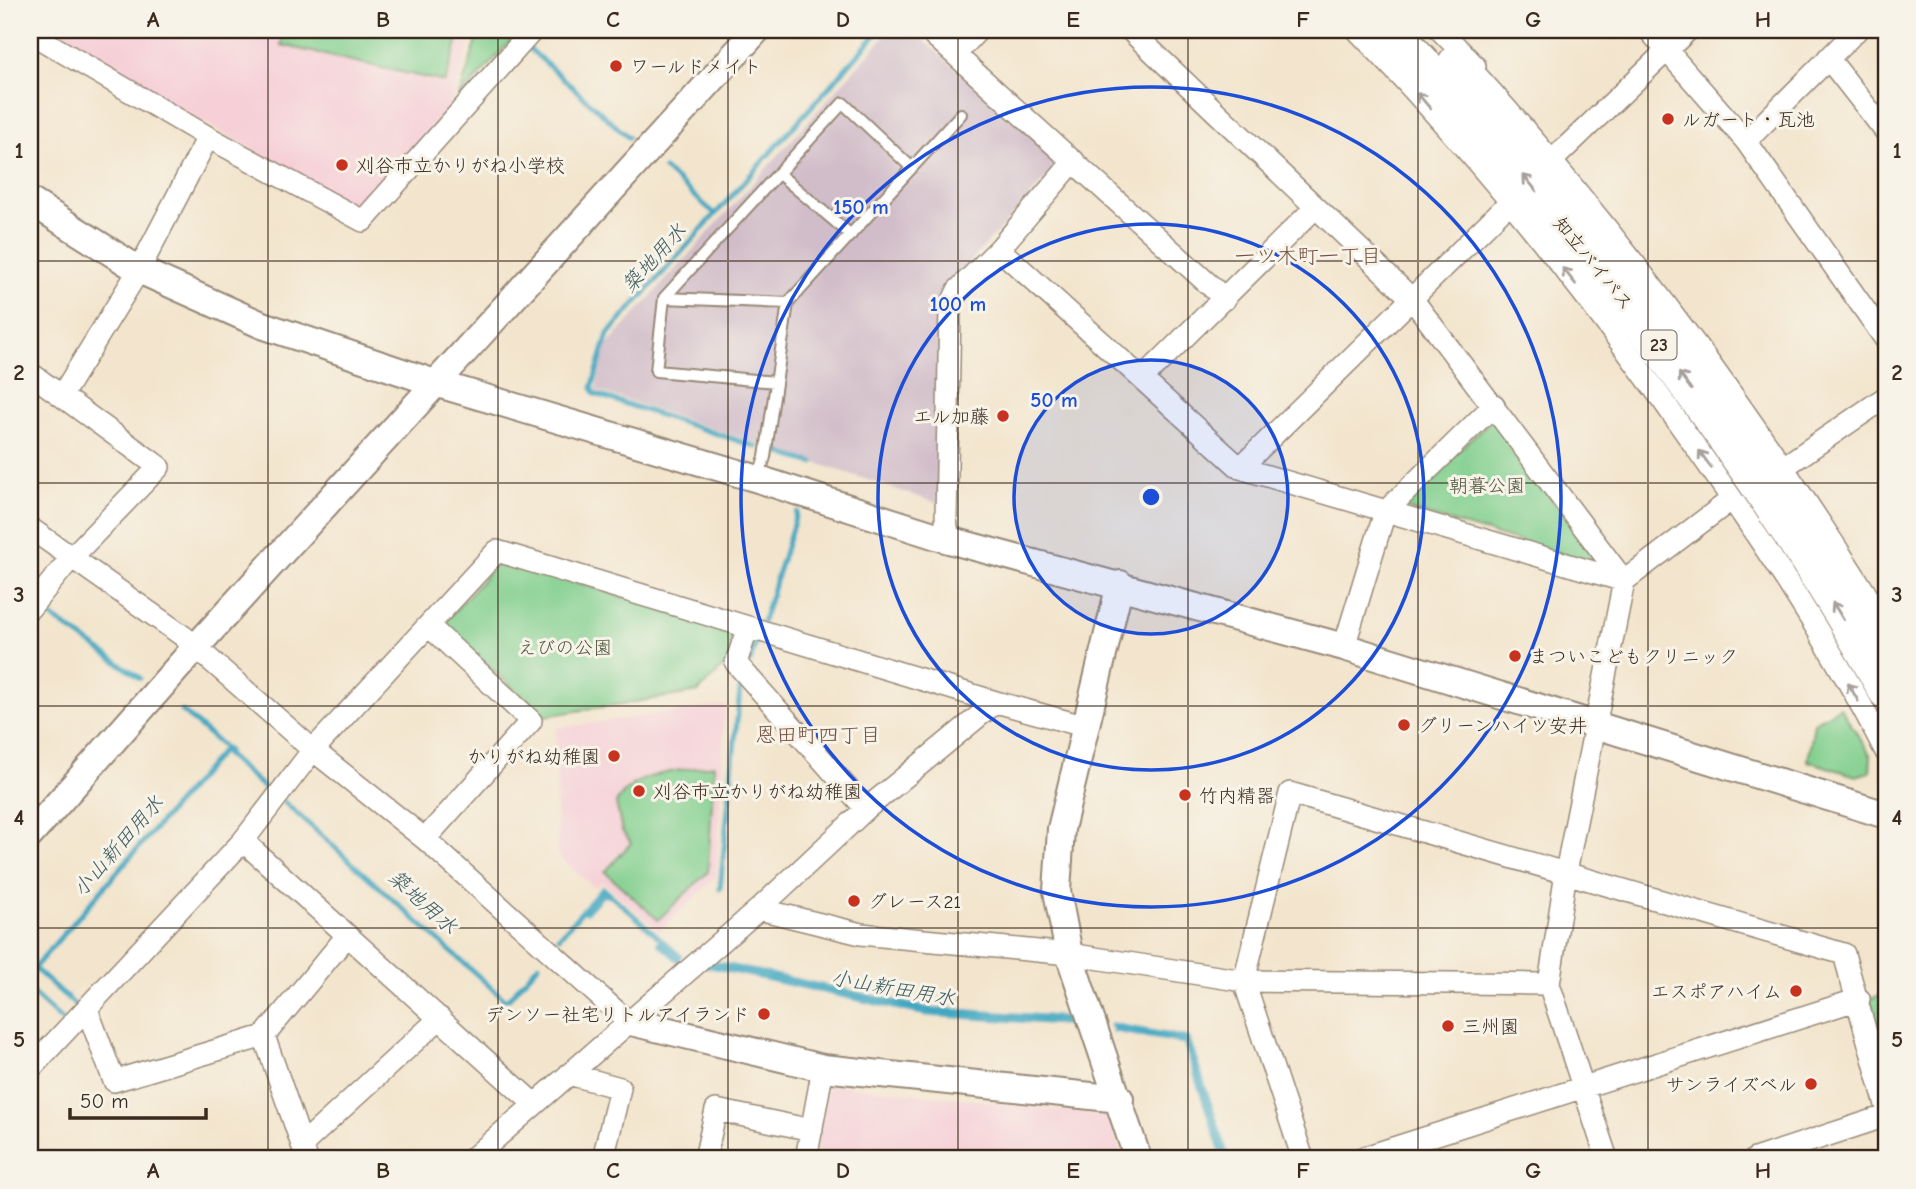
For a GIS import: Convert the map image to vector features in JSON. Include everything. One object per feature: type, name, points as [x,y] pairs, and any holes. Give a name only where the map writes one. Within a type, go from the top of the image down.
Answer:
[{"type":"highway","name":"知立バイパス","points":[[1392,30],[1528,181],[1614,285],[1698,398],[1789,532],[1886,691]]},
{"type":"highway","name":"知立バイパス","points":[[1425,30],[1517,130],[1636,274],[1717,382],[1807,513],[1886,639]]},
{"type":"street","points":[[30,33],[208,136],[363,221],[533,30]]},
{"type":"street","points":[[30,835],[195,648],[757,30]]},
{"type":"street","points":[[929,30],[1225,299]]},
{"type":"street","points":[[957,53],[978,30]]},
{"type":"street","points":[[1130,30],[1413,300],[1624,581]]},
{"type":"street","points":[[1357,30],[1413,88],[1510,202],[1628,349],[1798,597],[1886,752]]},
{"type":"street","points":[[1440,30],[1559,155],[1696,327],[1791,462],[1886,609]]},
{"type":"street","points":[[1649,30],[1746,141],[1886,340]]},
{"type":"street","points":[[1559,155],[1688,30]]},
{"type":"street","points":[[1746,141],[1857,30]]},
{"type":"street","points":[[1828,58],[1886,132]]},
{"type":"street","points":[[62,395],[139,270],[208,136]]},
{"type":"street","points":[[949,540],[946,520],[950,307],[958,290],[999,248],[1074,161]]},
{"type":"street","points":[[30,201],[139,270],[262,325],[435,383],[758,479],[949,540],[1120,584],[1344,647],[1886,815]]},
{"type":"street","points":[[1240,468],[1510,202]]},
{"type":"street","points":[[1143,378],[1315,208]]},
{"type":"street","points":[[999,248],[1240,468],[1624,581]]},
{"type":"street","points":[[30,373],[159,467],[71,558],[30,608]]},
{"type":"street","points":[[1791,462],[1886,397]]},
{"type":"street","points":[[1344,647],[1385,512],[1494,405]]},
{"type":"street","points":[[1607,1159],[1549,984],[1566,872],[1624,581],[1732,499]]},
{"type":"street","points":[[30,528],[195,648],[313,750],[425,839],[627,1021],[823,1068],[1120,1099]]},
{"type":"street","points":[[30,1069],[243,841],[313,750],[430,627],[497,551],[1087,727]]},
{"type":"street","points":[[1120,584],[1061,829],[1057,891],[1069,954],[1138,1159]]},
{"type":"street","points":[[425,839],[531,721],[430,627]]},
{"type":"street","points":[[748,627],[736,663],[866,809]]},
{"type":"street","points":[[472,1159],[627,1021],[759,909],[866,809],[996,702]]},
{"type":"street","points":[[1303,1159],[1244,981],[1290,793],[1844,954],[1859,999],[1886,1105]]},
{"type":"street","points":[[243,841],[346,937],[534,1104]]},
{"type":"street","points":[[759,909],[862,934],[1069,954],[1244,981],[1549,984]]},
{"type":"street","points":[[87,1009],[114,1081],[264,1036],[346,937]]},
{"type":"street","points":[[1359,1159],[1859,999]]},
{"type":"street","points":[[264,1036],[305,1152],[440,1018]]},
{"type":"street","points":[[806,1159],[823,1068]]},
{"type":"street","points":[[569,1074],[620,1088],[603,1159]]},
{"type":"street","points":[[705,1159],[716,1110],[812,1130]]},
{"type":"street","points":[[1755,1159],[1886,1116]]},
{"type":"lane","points":[[776,382],[656,371],[664,298],[842,103],[912,168]]},
{"type":"lane","points":[[758,479],[765,457],[788,303],[961,114]]},
{"type":"lane","points":[[779,174],[851,235]]},
{"type":"lane","points":[[664,298],[788,303]]},
{"type":"shaded area","name":"刈谷市立かりがね小学校","points":[[57,30],[474,30],[447,118],[361,211],[55,38]]},
{"type":"shaded area","points":[[890,30],[912,30],[1062,161],[940,295],[946,506],[596,390],[605,348]]},
{"type":"shaded area","name":"刈谷市立かりがね幼稚園","points":[[725,705],[716,877],[659,931],[602,881],[595,888],[557,855],[556,728]]},
{"type":"shaded area","points":[[828,1084],[1109,1115],[1123,1159],[814,1159]]},
{"type":"green space","points":[[285,30],[461,30],[445,82],[281,45]]},
{"type":"green space","points":[[480,30],[521,30],[458,99]]},
{"type":"green space","name":"朝暮公園","points":[[1492,419],[1595,555],[1591,562],[1406,509],[1406,500]]},
{"type":"green space","name":"えびの公園","points":[[509,562],[738,632],[729,661],[698,692],[545,716],[446,629],[446,621],[497,563]]},
{"type":"green space","points":[[1840,707],[1871,756],[1870,772],[1856,776],[1808,761],[1814,723]]},
{"type":"green space","points":[[714,765],[708,872],[658,920],[605,872],[631,843],[622,831],[616,803],[624,792],[646,778]]},
{"type":"green space","points":[[1886,994],[1886,1053],[1869,999]]},
{"type":"waterway","name":"築地用水","points":[[757,447],[595,394],[592,388],[608,334],[880,30]]},
{"type":"waterway","points":[[530,49],[628,137]]},
{"type":"waterway","points":[[664,169],[715,214]]},
{"type":"waterway","name":"築地用水","points":[[774,451],[813,463]]},
{"type":"waterway","name":"築地用水","points":[[763,621],[797,512]]},
{"type":"waterway","name":"築地用水","points":[[49,615],[140,678]]},
{"type":"waterway","name":"築地用水","points":[[750,662],[757,637]]},
{"type":"waterway","name":"築地用水","points":[[720,889],[740,690]]},
{"type":"waterway","name":"築地用水","points":[[182,711],[228,751]]},
{"type":"waterway","name":"小山新田用水","points":[[76,1006],[34,968],[222,751],[270,793]]},
{"type":"waterway","name":"小山新田用水","points":[[284,802],[504,999],[508,999],[539,964]]},
{"type":"waterway","name":"小山新田用水","points":[[559,937],[603,888],[680,956]]},
{"type":"waterway","name":"小山新田用水","points":[[586,912],[604,893],[608,896]]},
{"type":"waterway","name":"小山新田用水","points":[[659,943],[678,960]]},
{"type":"waterway","name":"築地用水","points":[[710,962],[926,1009],[1074,1019]]},
{"type":"waterway","name":"小山新田用水","points":[[706,965],[926,1014],[1077,1024]]},
{"type":"waterway","name":"小山新田用水","points":[[30,991],[63,1021]]},
{"type":"waterway","name":"築地用水","points":[[1111,1025],[1188,1039],[1228,1159]]},
{"type":"waterway","name":"築地用水","points":[[1114,1030],[1185,1042],[1224,1159]]},
{"type":"place","name":"ワールドメイト","points":[[616,66]]},
{"type":"place","name":"ルガート・瓦池","points":[[1668,119]]},
{"type":"place","name":"刈谷市立かりがね小学校","points":[[342,165]]},
{"type":"place","name":"エル加藤","points":[[1003,416]]},
{"type":"place","name":"まついこどもクリニック","points":[[1515,656]]},
{"type":"place","name":"グリーンハイツ安井","points":[[1404,725]]},
{"type":"place","name":"かりがね幼稚園","points":[[614,756]]},
{"type":"place","name":"刈谷市立かりがね幼稚園","points":[[639,791]]},
{"type":"place","name":"竹内精器","points":[[1185,795]]},
{"type":"place","name":"グレース21","points":[[854,901]]},
{"type":"place","name":"エスポアハイム","points":[[1796,991]]},
{"type":"place","name":"デンソー社宅リトルアイランド","points":[[764,1014]]},
{"type":"place","name":"三州園","points":[[1448,1026]]},
{"type":"place","name":"サンライズベル","points":[[1811,1084]]},
{"type":"district","name":"一ツ木町一丁目","points":[[1308,256]]},
{"type":"district","name":"恩田町四丁目","points":[[818,735]]}]
